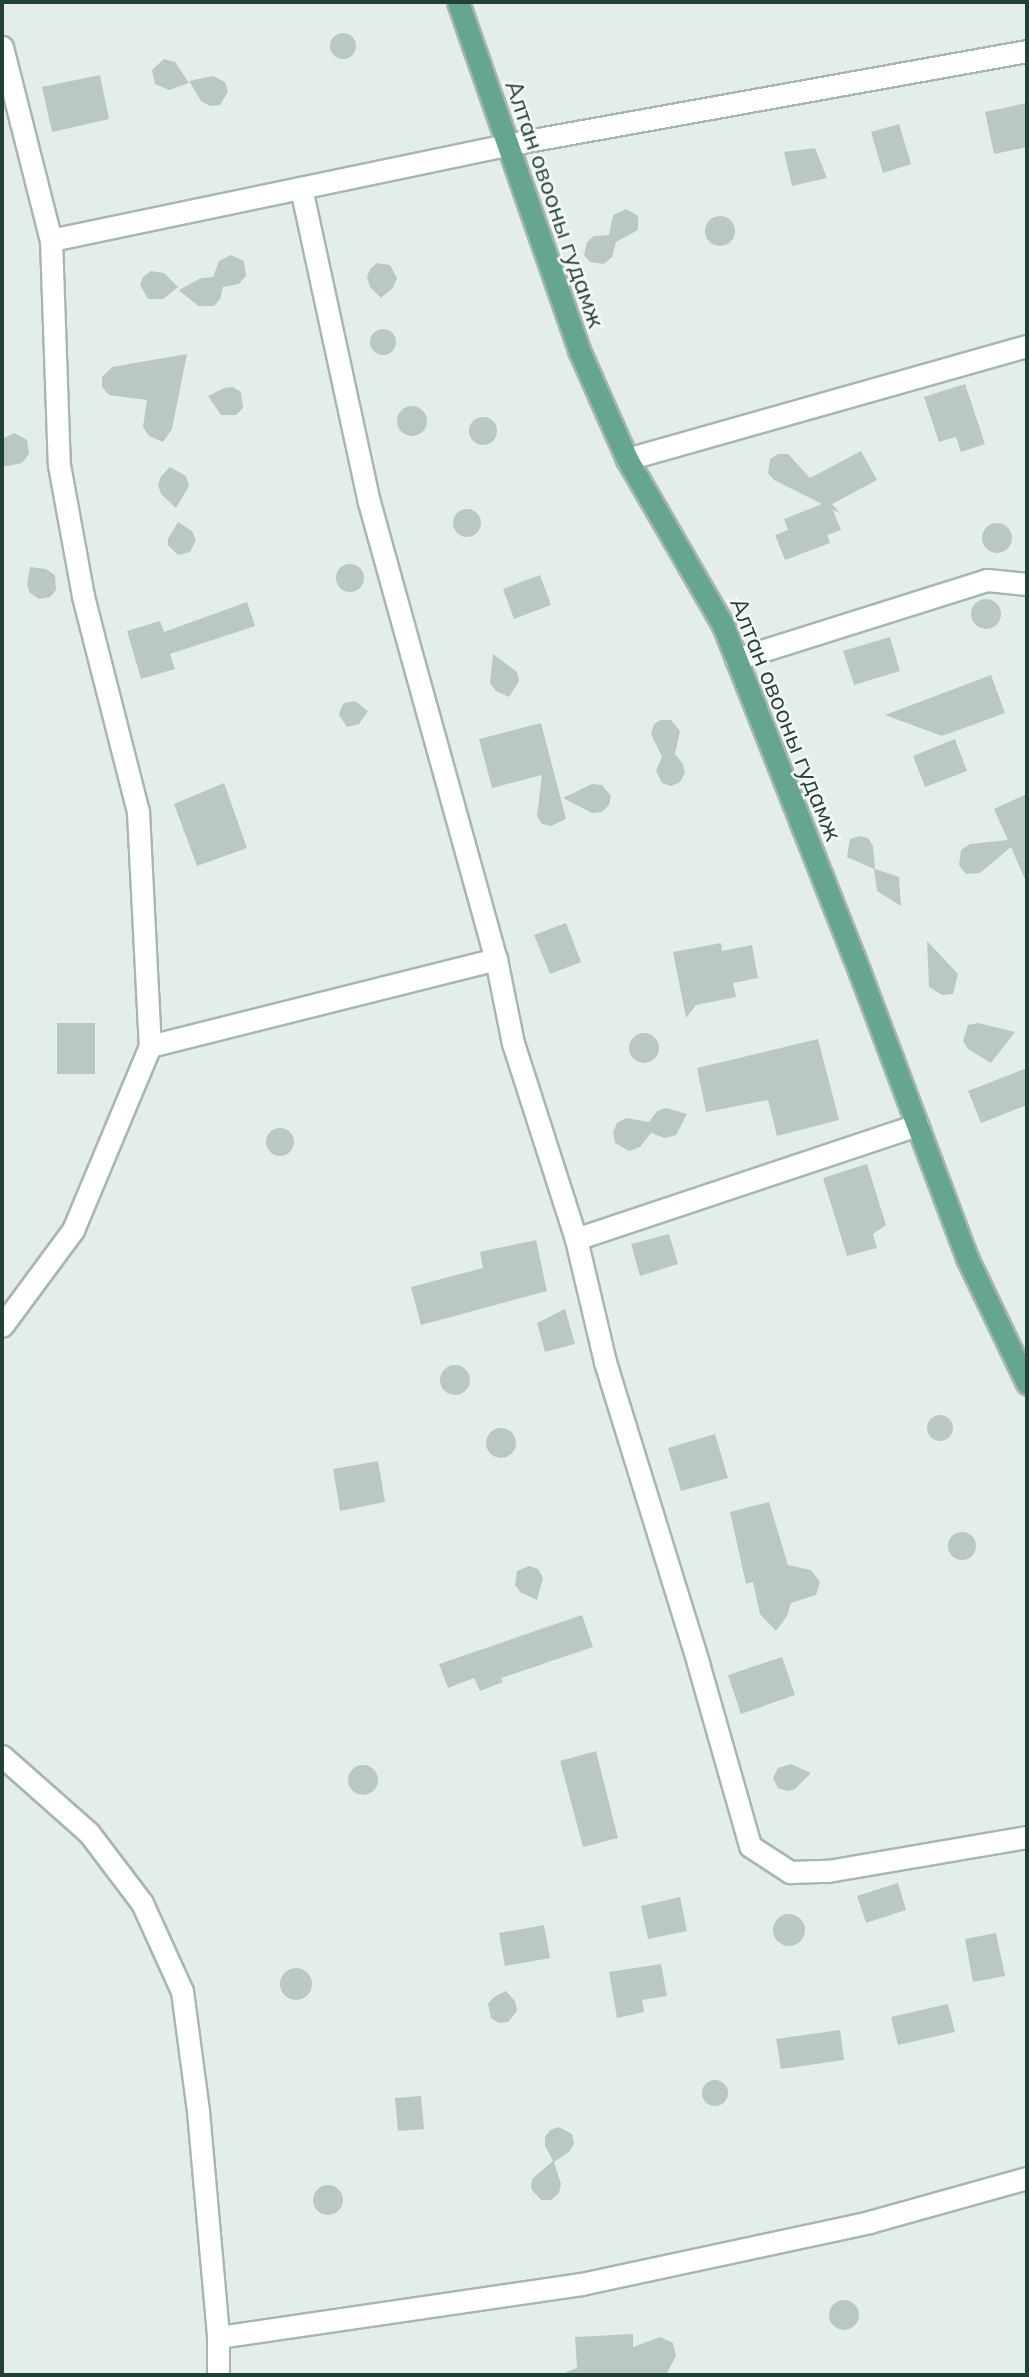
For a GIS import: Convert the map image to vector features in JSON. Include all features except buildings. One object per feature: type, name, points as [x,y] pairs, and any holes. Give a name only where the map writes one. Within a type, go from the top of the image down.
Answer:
[{"type":"main road","name":"Алтан овооны гудамж","points":[[458,2],[505,145],[579,350],[627,459],[723,625],[967,1258],[1027,1383]]},
{"type":"street","points":[[2,47],[51,240],[59,465],[83,596],[138,812],[150,1046],[74,1230],[2,1326]]},
{"type":"street","points":[[51,240],[505,145],[1027,51]]},
{"type":"street","points":[[301,188],[369,502],[496,959],[513,1043],[576,1239],[605,1362],[698,1663],[750,1846],[790,1872],[828,1871],[1027,1837]]},
{"type":"street","points":[[627,459],[1027,346]]},
{"type":"street","points":[[736,659],[987,580],[1027,584]]},
{"type":"street","points":[[150,1046],[496,959]]},
{"type":"street","points":[[576,1239],[917,1125]]},
{"type":"street","points":[[2,1756],[89,1833],[142,1903],[183,1991],[198,2111],[218,2337],[218,2375]]},
{"type":"street","points":[[218,2337],[581,2284],[869,2222],[1027,2178]]}]
